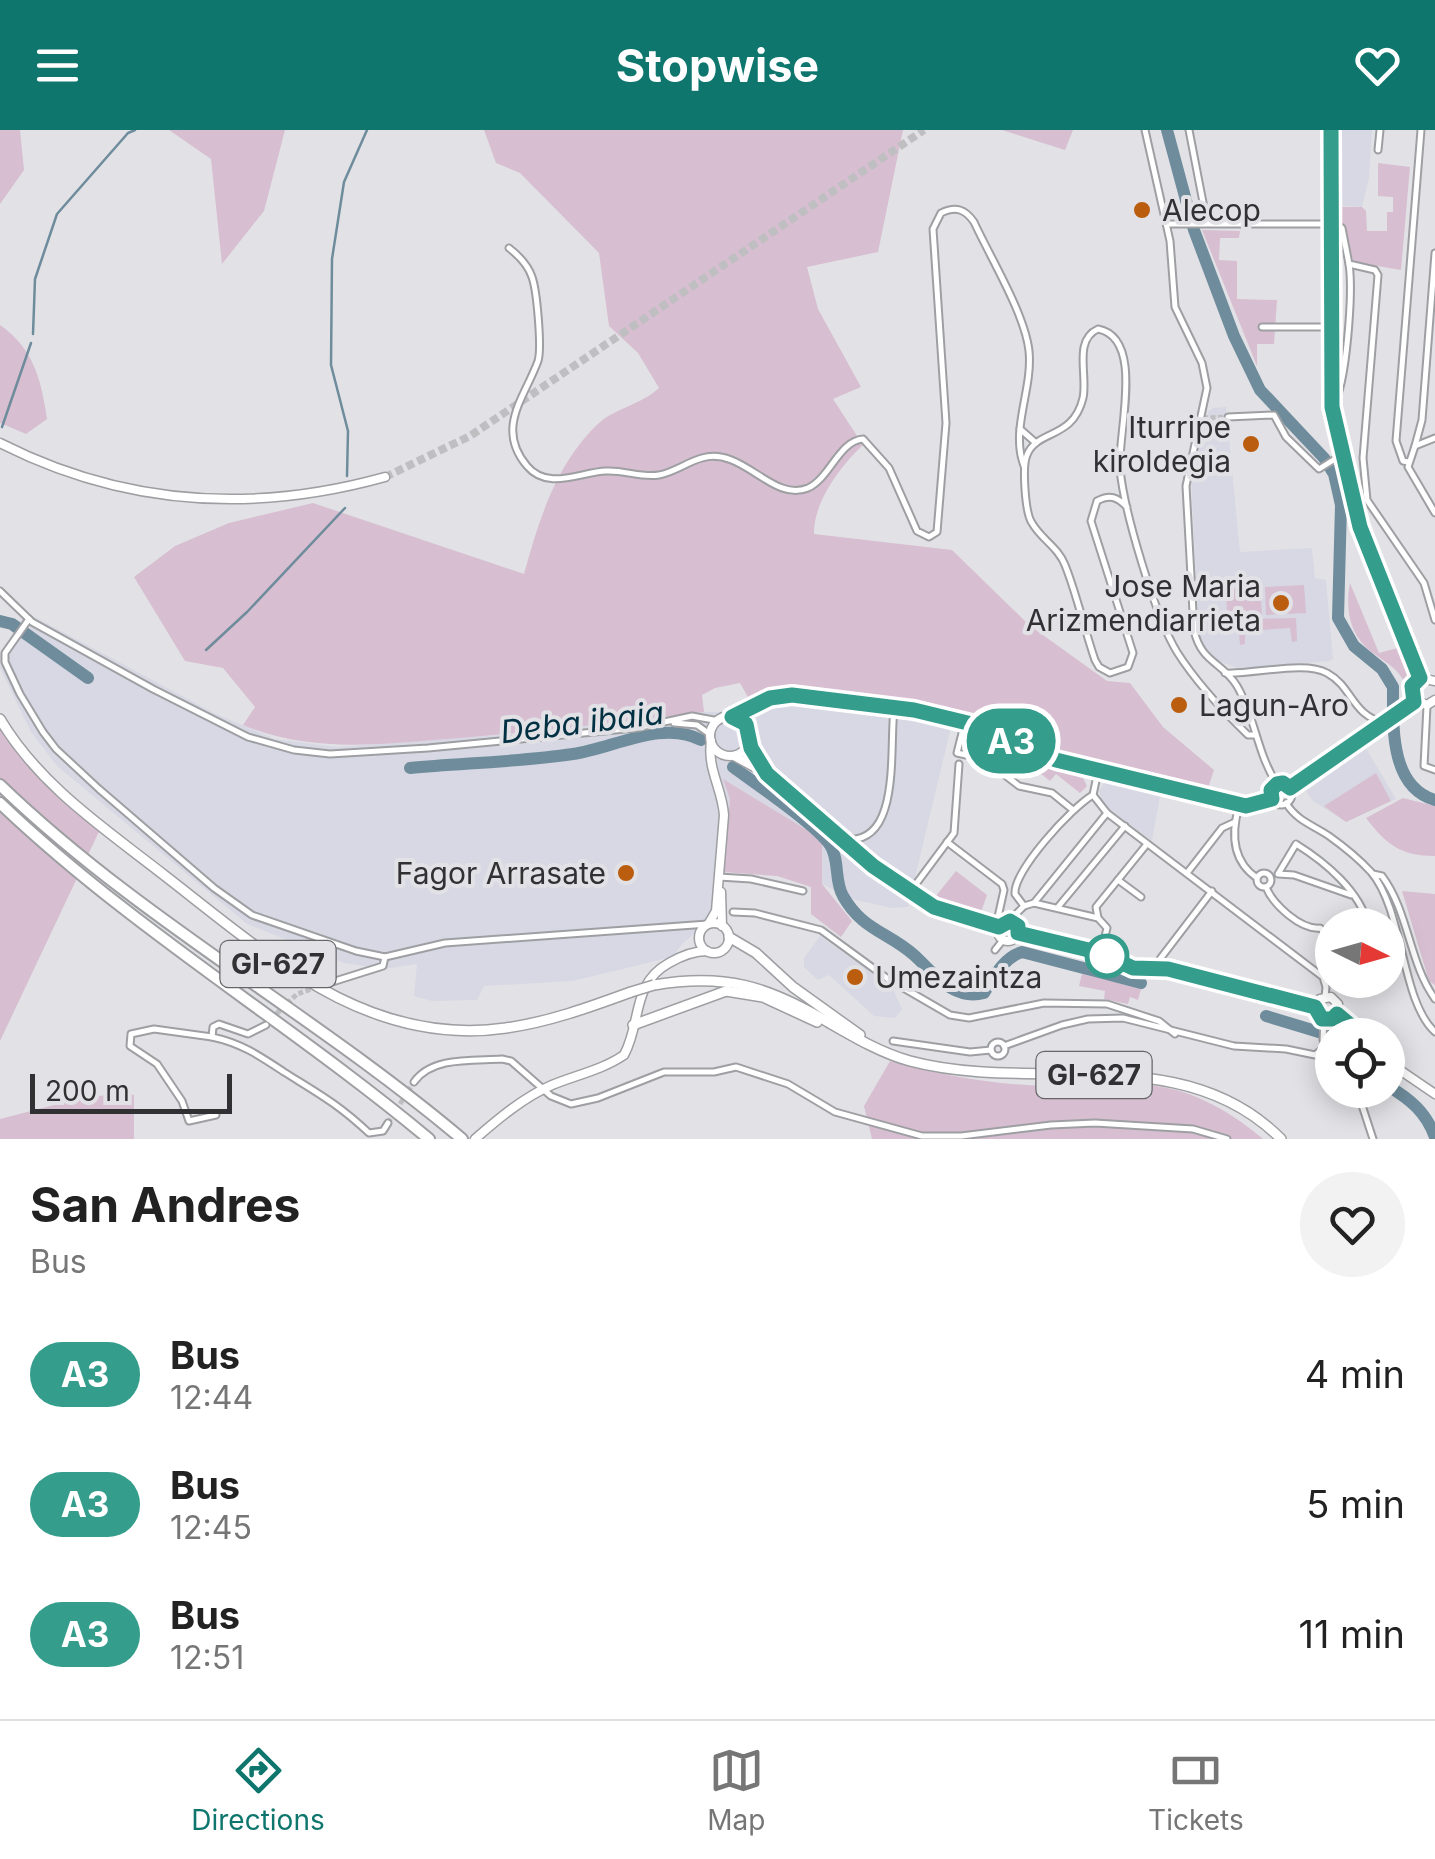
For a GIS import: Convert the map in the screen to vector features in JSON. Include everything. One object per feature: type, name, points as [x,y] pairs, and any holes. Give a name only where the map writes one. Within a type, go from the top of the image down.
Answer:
[{"type":"highway","points":[[0,785],[91,864],[462,1139]]},
{"type":"highway","points":[[0,804],[98,890],[430,1139]]},
{"type":"main road","name":"GI-627","points":[[0,719],[27,759],[81,810],[284,968],[348,1005],[404,1024],[470,1031],[530,1024],[654,985],[703,979],[745,984],[782,997],[892,1055],[975,1071],[1174,1081],[1229,1100],[1281,1139]]},
{"type":"main road","points":[[725,930],[826,1010],[892,1055]]},
{"type":"main road","points":[[633,1025],[708,996],[740,991],[763,996],[848,1034]]},
{"type":"street","points":[[1145,130],[1167,224],[1175,307],[1202,363],[1207,388],[1186,486],[1194,630],[1204,654],[1241,695],[1277,784]]},
{"type":"street","points":[[1188,130],[1206,223]]},
{"type":"street","points":[[1331,130],[1332,407],[1360,527],[1420,678]]},
{"type":"street","points":[[1378,150],[1380,130]]},
{"type":"street","points":[[1408,462],[1402,462],[1396,442],[1421,130]]},
{"type":"street","points":[[508,248],[520,257],[533,282],[540,354],[515,408],[511,430],[521,457],[534,472],[559,478],[603,471],[646,476],[672,472],[701,458],[714,457],[742,463],[776,485],[800,490],[816,483],[856,439],[868,442],[876,451],[907,504],[920,536],[934,536],[946,422],[933,230],[941,213],[955,208],[963,210],[974,222],[1027,341],[1030,376],[1019,428],[1029,517],[1062,556],[1095,660],[1110,673],[1128,667],[1133,653],[1091,521],[1097,501],[1113,496],[1121,482]]},
{"type":"street","points":[[1167,224],[1330,224],[1342,228],[1349,264],[1344,366],[1340,395],[1332,407]]},
{"type":"street","points":[[1435,253],[1422,420],[1408,462],[1410,474],[1435,513]]},
{"type":"street","points":[[1349,264],[1371,267],[1378,275],[1363,466],[1368,503],[1424,583],[1435,620]]},
{"type":"street","points":[[1262,326],[1330,327]]},
{"type":"street","points":[[1024,466],[1028,451],[1036,443],[1065,429],[1079,412],[1084,392],[1085,338],[1098,329],[1111,332],[1118,344],[1128,398],[1120,434],[1121,482],[1160,613],[1177,652],[1240,728],[1255,735]]},
{"type":"street","points":[[1228,417],[1274,416],[1286,437],[1316,467],[1323,468],[1342,454]]},
{"type":"street","points":[[1019,428],[1036,443]]},
{"type":"street","points":[[1415,446],[1435,438]]},
{"type":"street","points":[[0,443],[58,469],[114,487],[174,497],[298,497],[385,477]]},
{"type":"street","points":[[1113,496],[1126,507]]},
{"type":"street","points":[[0,591],[26,622],[248,737],[294,750],[330,754],[392,750],[690,722],[711,738],[716,750],[767,774],[917,898],[934,907],[998,922],[1010,921],[1018,926],[1012,940],[1003,940]]},
{"type":"street","points":[[26,622],[5,653],[10,676],[43,732],[56,748],[214,888],[252,915],[385,957],[444,943],[708,924],[725,930]]},
{"type":"street","points":[[1225,673],[1304,668],[1327,672],[1362,713],[1386,722]]},
{"type":"street","points":[[1241,695],[1242,683],[1250,673]]},
{"type":"street","points":[[1420,678],[1434,679]]},
{"type":"street","points":[[1415,700],[1411,690],[1420,678]]},
{"type":"street","points":[[666,723],[692,716],[719,720],[758,703],[792,695],[878,704],[965,721],[1041,756],[1239,806],[1272,799]]},
{"type":"street","points":[[1290,788],[1415,700],[1431,702],[1424,766],[1435,770]]},
{"type":"street","points":[[758,703],[748,729],[749,742],[767,774]]},
{"type":"street","points":[[844,839],[865,837],[888,808],[898,709]]},
{"type":"street","points":[[732,717],[742,720],[748,729]]},
{"type":"street","points":[[679,958],[716,911],[724,814],[710,770],[711,738],[719,720]]},
{"type":"street","points":[[965,721],[957,753],[984,758],[1019,786],[1052,793],[1072,810]]},
{"type":"street","points":[[715,778],[717,763],[744,751],[749,742]]},
{"type":"street","points":[[917,898],[912,888],[954,833],[959,764]]},
{"type":"street","points":[[1024,906],[1015,894],[1014,884],[1072,810],[1093,795],[1098,771]]},
{"type":"street","points":[[1277,784],[1290,788],[1292,795],[1286,803],[1277,804],[1272,799],[1271,790],[1277,784]]},
{"type":"street","points":[[1093,795],[1107,813],[1315,971]]},
{"type":"street","points":[[1286,803],[1295,816],[1330,836],[1373,874],[1388,904],[1421,1014],[1435,1032]]},
{"type":"street","points":[[1239,806],[1238,860],[1259,885],[1266,887],[1273,900],[1302,924],[1315,928]]},
{"type":"street","points":[[1034,903],[1107,813]]},
{"type":"street","points":[[1187,873],[1225,825],[1236,822]]},
{"type":"street","points":[[1058,907],[1125,826]]},
{"type":"street","points":[[864,857],[865,837]]},
{"type":"street","points":[[947,842],[1002,884],[998,922],[1003,940]]},
{"type":"street","points":[[1101,953],[1106,928],[1096,907],[1147,844]]},
{"type":"street","points":[[1266,887],[1296,844],[1330,868],[1362,908]]},
{"type":"street","points":[[1257,878],[1265,872],[1275,876],[1294,874],[1352,895]]},
{"type":"street","points":[[1373,874],[1382,876],[1394,894],[1435,999]]},
{"type":"street","points":[[719,878],[762,880],[803,890]]},
{"type":"street","points":[[475,1139],[544,1089],[626,1052],[638,1001],[653,973],[679,958],[722,950],[725,930],[719,878]]},
{"type":"street","points":[[1118,880],[1141,897]]},
{"type":"street","points":[[1163,968],[1160,959],[1212,891]]},
{"type":"street","points":[[1010,921],[1024,906],[1034,903],[1098,918]]},
{"type":"street","points":[[722,904],[733,912],[755,913],[821,930],[888,980],[944,1011],[969,1018],[1044,1003],[1107,1004],[1148,1016],[1175,1034]]},
{"type":"street","points":[[725,930],[733,912]]},
{"type":"street","points":[[1018,933],[1101,953],[1133,968],[1163,968],[1315,1007]]},
{"type":"street","points":[[699,934],[700,944],[707,952]]},
{"type":"street","points":[[995,950],[1003,940]]},
{"type":"street","points":[[329,983],[382,966],[385,957]]},
{"type":"street","points":[[1315,1007],[1324,998]]},
{"type":"street","points":[[1327,998],[1337,1002],[1337,1014],[1342,1018]]},
{"type":"street","points":[[1315,1007],[1320,1018]]},
{"type":"street","points":[[1330,1018],[1337,1014]]},
{"type":"street","points":[[893,1041],[970,1052],[991,1050],[1000,1056],[1004,1046],[1062,1025],[1104,1018],[1131,1019],[1175,1034],[1234,1046],[1315,1052]]},
{"type":"street","points":[[212,1037],[213,1027],[220,1024],[248,1034],[266,1024]]},
{"type":"street","points":[[216,1114],[190,1121],[182,1101],[157,1064],[137,1054],[128,1042],[131,1034],[146,1029],[236,1042],[344,1108],[368,1134],[383,1131],[388,1122]]},
{"type":"street","points":[[414,1082],[424,1071],[439,1064],[502,1059],[571,1104],[598,1098],[664,1072],[704,1073],[739,1067],[780,1080],[835,1112],[922,1136],[1095,1123],[1193,1129],[1227,1139]]},
{"type":"street","points":[[1405,1074],[1433,1094]]},
{"type":"street","points":[[1363,1108],[1373,1139]]},
{"type":"shaded area","points":[[0,130],[20,130],[24,170],[0,204]]},
{"type":"shaded area","points":[[169,130],[285,130],[264,211],[222,264],[211,159]]},
{"type":"shaded area","points":[[484,130],[903,130],[878,252],[807,267],[818,309],[861,387],[833,399],[863,445],[830,485],[818,510],[814,534],[952,550],[1029,625],[1107,681],[1130,683],[1163,727],[1214,770],[1206,794],[1066,759],[962,715],[839,692],[784,692],[749,699],[740,683],[702,695],[704,712],[461,738],[323,744],[243,725],[255,707],[223,668],[185,661],[134,577],[175,546],[229,523],[313,503],[524,574],[543,513],[571,456],[599,423],[659,388],[638,353],[609,326],[599,253],[520,173],[496,163]]},
{"type":"shaded area","points":[[1002,130],[1073,130],[1065,150]]},
{"type":"shaded area","points":[[1339,130],[1372,130],[1369,178],[1362,207],[1339,206]]},
{"type":"shaded area","points":[[1378,163],[1410,167],[1401,270],[1354,262],[1338,207],[1362,207],[1366,211],[1367,231],[1387,231],[1387,212],[1393,212],[1393,197],[1378,196]]},
{"type":"shaded area","points":[[1202,230],[1240,231],[1239,238],[1220,238],[1219,260],[1237,261],[1237,299],[1277,300],[1274,344],[1257,344],[1257,366]]},
{"type":"shaded area","points":[[0,325],[28,355],[42,391],[47,419],[26,434],[0,423]]},
{"type":"shaded area","points":[[1226,407],[1240,552],[1312,548],[1315,578],[1326,580],[1333,659],[1330,661],[1241,669],[1218,661],[1203,646],[1199,635],[1191,479],[1208,412]]},
{"type":"shaded area","points":[[1350,583],[1379,653],[1401,647],[1409,671],[1405,683],[1355,632],[1349,614]]},
{"type":"shaded area","points":[[1304,585],[1306,613],[1266,615],[1265,587]]},
{"type":"shaded area","points":[[1260,587],[1262,615],[1227,614],[1226,589]]},
{"type":"shaded area","points":[[33,616],[216,714],[275,739],[337,747],[498,735],[704,712],[760,711],[784,702],[812,702],[952,723],[908,907],[891,908],[852,899],[822,884],[822,844],[807,830],[724,780],[730,799],[719,913],[672,957],[573,981],[484,986],[477,1000],[432,1001],[414,996],[417,964],[385,969],[344,963],[247,924],[57,766],[31,732],[0,668],[0,654],[22,619]]},
{"type":"shaded area","points":[[1296,618],[1297,641],[1292,642],[1290,628],[1245,631],[1245,644],[1240,645],[1238,619]]},
{"type":"shaded area","points":[[0,727],[44,782],[104,821],[0,1041]]},
{"type":"shaded area","points":[[1366,748],[1396,799],[1346,822],[1313,801],[1306,791]]},
{"type":"shaded area","points":[[997,750],[1052,770],[1083,778],[1087,786],[1080,793],[1056,774],[1050,781],[1025,761],[1020,768]]},
{"type":"shaded area","points":[[1376,773],[1391,801],[1346,822],[1324,806]]},
{"type":"shaded area","points":[[723,779],[807,830],[822,844],[822,884],[852,921],[841,937],[811,914],[811,887],[777,876],[723,872],[730,799]]},
{"type":"shaded area","points":[[1105,782],[1160,796],[1152,841],[1102,804],[1099,790]]},
{"type":"shaded area","points":[[1403,798],[1435,806],[1435,856],[1412,854],[1395,847],[1366,818]]},
{"type":"shaded area","points":[[956,871],[987,895],[981,912],[935,897]]},
{"type":"shaded area","points":[[1402,891],[1435,894],[1435,985],[1429,981]]},
{"type":"shaded area","name":"Umezaintza","points":[[820,936],[892,987],[902,1009],[895,1018],[874,1016],[829,975],[818,980],[804,967],[804,958]]},
{"type":"shaded area","points":[[1082,974],[1141,989],[1138,1000],[1130,997],[1128,1004],[1104,999],[1105,991],[1079,986]]},
{"type":"shaded area","points":[[890,1061],[1006,1083],[1170,1088],[1213,1105],[1263,1139],[872,1139],[864,1106]]},
{"type":"shaded area","points":[[134,1095],[134,1139],[0,1139],[0,1119],[81,1098]]},
{"type":"waterway","points":[[33,334],[35,279],[57,214],[128,133],[135,130]]},
{"type":"waterway","points":[[347,476],[348,431],[331,365],[332,259],[344,182],[367,130]]},
{"type":"waterway","points":[[1167,130],[1194,230],[1234,336],[1260,390],[1324,458],[1334,474],[1341,505],[1338,618],[1354,646],[1382,669],[1393,687],[1394,737],[1402,769],[1420,793],[1435,800]]},
{"type":"waterway","points":[[2,427],[31,343]]},
{"type":"waterway","points":[[206,650],[345,508]]},
{"type":"waterway","points":[[0,621],[12,624],[88,678]]},
{"type":"waterway","name":"Deba ibaia","points":[[410,768],[573,754],[654,734],[686,734],[701,740]]},
{"type":"waterway","name":"Deba ibaia","points":[[733,767],[799,816],[830,845],[840,890],[858,916],[904,947],[953,989],[984,993],[1004,963],[1022,952],[1141,983]]},
{"type":"waterway","name":"Deba ibaia","points":[[1266,1016],[1315,1031]]},
{"type":"waterway","name":"Deba ibaia","points":[[1405,1098],[1427,1120],[1435,1137]]},
{"type":"tunnel","points":[[385,477],[470,436],[924,130]]},
{"type":"tunnel","points":[[1203,418],[1228,417]]},
{"type":"tunnel","points":[[271,1019],[297,994],[329,983]]},
{"type":"tunnel","points":[[388,1123],[414,1082]]},
{"type":"bus line","name":"A3","points":[[1321,1018],[1315,1007],[1168,969],[1133,968],[1101,953],[1018,933],[1018,926],[1010,921],[999,927],[934,907],[874,867],[767,774],[751,748],[746,724],[732,717],[770,698],[792,695],[949,716],[980,726],[1041,756],[1246,806],[1272,799],[1271,790],[1277,784],[1290,788],[1414,702],[1412,686],[1420,678],[1360,527],[1332,407],[1331,130]]},
{"type":"bus line","name":"A3","points":[[1333,1018],[1337,1014],[1342,1018]]},
{"type":"place","name":"Alecop","points":[[1142,210]]},
{"type":"place","name":"Iturripe kiroldegia","points":[[1251,444]]},
{"type":"place","name":"Jose Maria Arizmendiarrieta","points":[[1281,603]]},
{"type":"place","name":"Lagun-Aro","points":[[1179,705]]},
{"type":"place","name":"Fagor Arrasate","points":[[626,873]]},
{"type":"place","name":"Umezaintza","points":[[855,977]]}]
